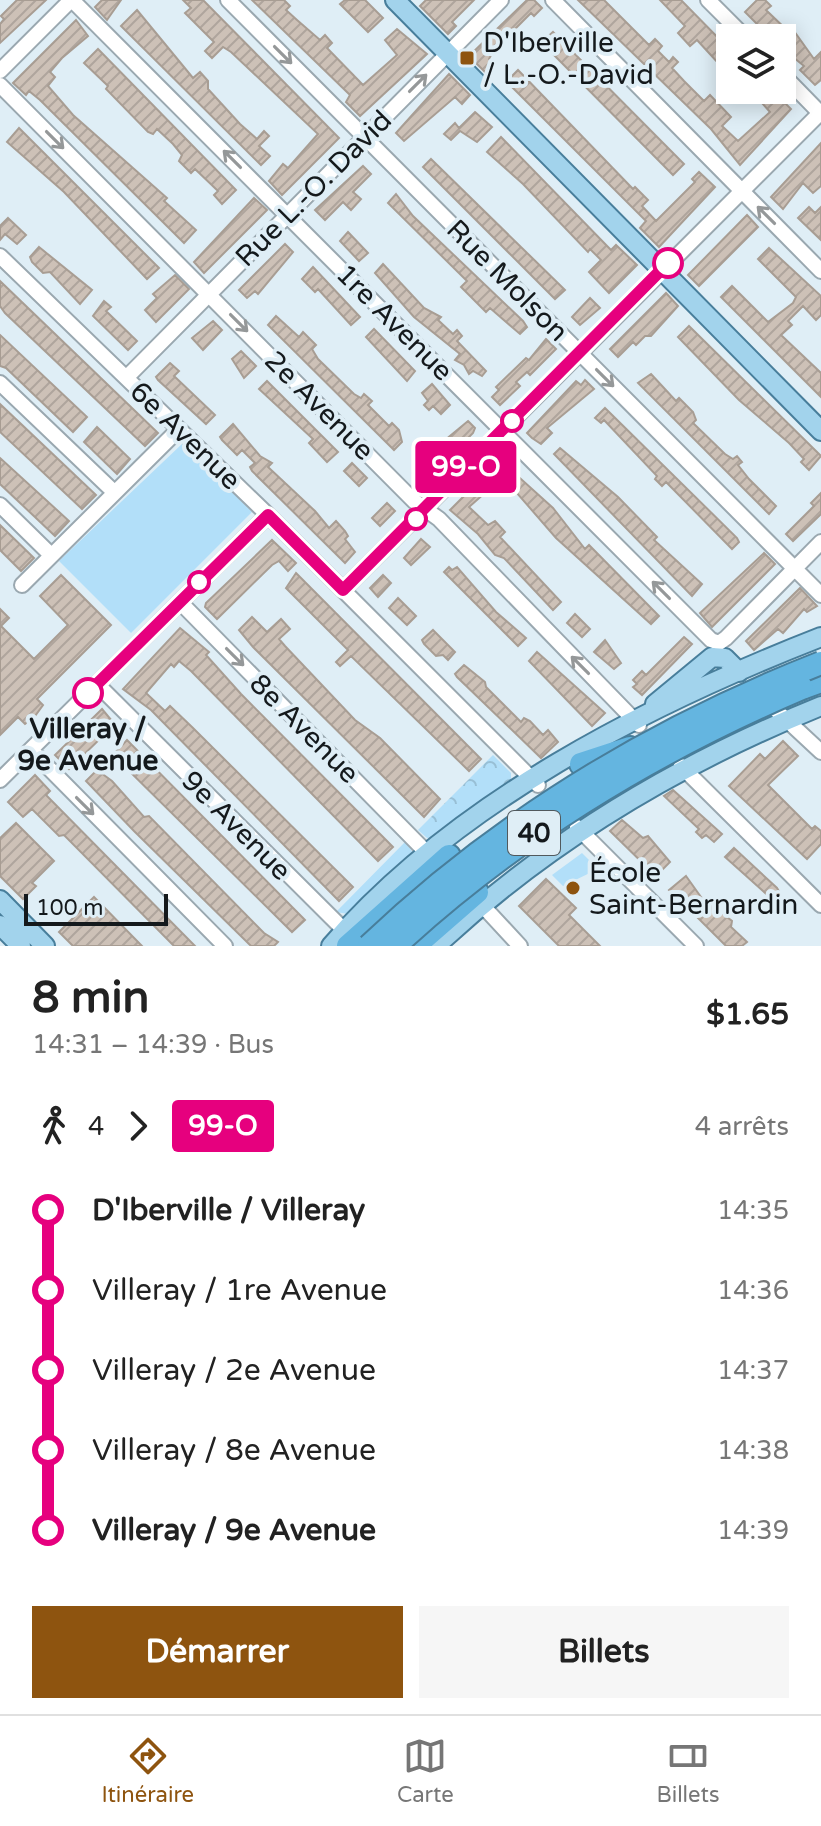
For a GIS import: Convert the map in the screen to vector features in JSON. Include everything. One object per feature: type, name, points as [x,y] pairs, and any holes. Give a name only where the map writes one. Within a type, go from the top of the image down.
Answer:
[{"type":"highway","name":"40","points":[[369,946],[439,882],[498,836],[572,786],[641,729],[731,700],[821,663]]},
{"type":"highway","name":"40","points":[[395,946],[514,847],[594,794],[688,741],[821,681]]},
{"type":"highway","points":[[347,938],[439,855],[641,729]]},
{"type":"highway","points":[[415,946],[479,899],[563,829],[629,789],[688,741]]},
{"type":"main road","points":[[395,0],[821,431]]},
{"type":"main road","points":[[439,855],[535,782],[641,729],[709,658],[722,657],[743,677],[821,637]]},
{"type":"main road","points":[[436,946],[479,899],[580,829],[683,768],[782,716],[821,706]]},
{"type":"main road","points":[[0,900],[45,946]]},
{"type":"main road","points":[[0,925],[16,944]]},
{"type":"main road","points":[[331,946],[347,938]]},
{"type":"street","points":[[0,71],[72,0]]},
{"type":"street","name":"1re Avenue","points":[[72,0],[707,636],[718,643],[795,568]]},
{"type":"street","name":"Rue Molson","points":[[228,0],[821,595]]},
{"type":"street","name":"Rue L.-O. David","points":[[127,377],[501,0]]},
{"type":"street","points":[[553,0],[821,271]]},
{"type":"street","points":[[708,0],[732,24]]},
{"type":"street","name":"2e Avenue","points":[[0,85],[414,501],[426,509],[641,729]]},
{"type":"street","points":[[343,590],[821,113],[796,88]]},
{"type":"street","name":"6e Avenue","points":[[0,256],[268,515],[535,782]]},
{"type":"street","points":[[0,383],[114,492]]},
{"type":"street","points":[[22,585],[179,429]]},
{"type":"street","points":[[0,505],[51,555]]},
{"type":"street","points":[[0,780],[268,515]]},
{"type":"street","points":[[795,568],[821,542]]},
{"type":"street","name":"8e Avenue","points":[[180,602],[439,855]]},
{"type":"street","name":"9e Avenue","points":[[97,684],[347,938]]},
{"type":"street","points":[[782,716],[821,752]]},
{"type":"street","points":[[31,750],[225,946]]},
{"type":"street","points":[[683,768],[821,905]]},
{"type":"street","points":[[580,829],[696,946]]},
{"type":"street","points":[[479,899],[520,946]]},
{"type":"green space","points":[[183,443],[252,512],[131,633],[59,561]]},
{"type":"green space","points":[[493,755],[511,773],[511,781],[434,838],[427,838],[418,830]]},
{"type":"green space","points":[[405,842],[412,851],[411,856],[348,914],[336,912]]},
{"type":"green space","points":[[582,853],[598,869],[563,886],[552,875]]},
{"type":"building","points":[[17,0],[46,0],[0,43],[0,24],[4,19],[1,16]]},
{"type":"building","points":[[102,0],[121,0],[107,20],[95,7]]},
{"type":"building","points":[[183,0],[203,0],[339,138],[282,195],[269,181],[283,164],[288,168],[318,134],[231,52],[223,47],[212,58],[205,51],[214,42],[185,13],[191,8]]},
{"type":"building","points":[[252,0],[284,0],[290,6],[286,10],[320,40],[325,35],[332,43],[327,48],[363,85],[397,55],[385,40],[397,29],[427,54],[360,116],[346,102],[350,95]]},
{"type":"building","points":[[345,0],[365,0],[383,18],[368,32],[340,4]]},
{"type":"building","points":[[426,0],[474,0],[452,22],[456,26],[448,34],[420,6]]},
{"type":"building","points":[[527,0],[534,0],[542,8],[534,16],[531,13],[493,51],[489,59],[494,64],[486,73],[469,56]]},
{"type":"building","points":[[578,0],[604,0],[649,45],[655,39],[662,46],[658,51],[669,62],[673,57],[678,62],[672,68],[684,81],[704,101],[710,95],[731,117],[722,126],[738,141],[770,112],[763,104],[786,104],[791,109],[740,165],[711,129]]},
{"type":"building","points":[[660,0],[681,0],[716,36],[716,61],[697,40],[690,46],[678,33],[685,26]]},
{"type":"building","points":[[757,0],[765,0],[771,6],[766,10],[781,24],[757,24],[745,12]]},
{"type":"building","points":[[137,10],[193,78],[200,72],[208,81],[208,89],[240,124],[257,139],[264,131],[269,136],[259,146],[270,156],[261,165],[121,26]]},
{"type":"building","points":[[76,20],[88,36],[50,72],[55,77],[48,86],[73,115],[167,198],[164,201],[196,230],[184,243],[40,100],[29,91],[26,95],[13,83]]},
{"type":"building","points":[[553,32],[684,164],[673,175],[542,42]]},
{"type":"building","points":[[796,34],[814,59],[821,52],[821,80],[815,85],[800,70],[804,66],[796,59]]},
{"type":"building","points":[[98,49],[236,190],[222,204],[214,195],[218,191],[195,169],[191,173],[179,161],[182,155],[173,144],[157,129],[153,134],[148,132],[84,63]]},
{"type":"building","points":[[518,70],[633,189],[635,187],[648,200],[642,206],[656,221],[695,182],[692,179],[699,172],[715,187],[659,247],[640,228],[646,221],[510,85],[507,81]]},
{"type":"building","points":[[449,74],[470,95],[462,104],[455,97],[404,141],[396,133]]},
{"type":"building","points":[[475,112],[492,127],[477,142],[460,131],[451,140],[444,134],[455,123],[459,128]]},
{"type":"building","points":[[19,128],[159,268],[147,279],[64,192],[7,142]]},
{"type":"building","points":[[501,137],[611,250],[616,245],[637,265],[609,293],[589,272],[601,260],[590,249],[588,252],[523,184],[487,152]]},
{"type":"building","points":[[821,143],[821,186],[813,193],[803,183],[783,209],[771,197]]},
{"type":"building","points":[[431,159],[565,290],[555,299],[423,167]]},
{"type":"building","points":[[363,166],[371,174],[353,192],[361,199],[351,210],[343,202],[325,220],[315,210]]},
{"type":"building","points":[[396,194],[413,216],[523,321],[527,327],[520,334],[490,308],[486,312],[461,287],[467,281],[388,203]]},
{"type":"building","points":[[254,198],[267,210],[204,273],[194,262]]},
{"type":"building","points":[[809,207],[815,213],[821,207],[821,240],[798,218]]},
{"type":"building","points":[[747,215],[758,227],[699,286],[688,275]]},
{"type":"building","points":[[8,218],[26,235],[17,244],[5,234],[0,240],[0,226]]},
{"type":"building","points":[[348,232],[368,253],[359,261],[340,241]]},
{"type":"building","points":[[285,244],[293,252],[258,294],[255,291],[247,298],[239,290]]},
{"type":"building","points":[[39,247],[92,290],[80,304],[50,272],[43,273],[32,262],[30,257]]},
{"type":"building","points":[[769,248],[821,296],[821,315],[816,320],[803,306],[788,321],[792,325],[781,335],[821,373],[821,397],[721,297],[732,286],[768,322],[793,303],[796,297],[758,259]]},
{"type":"building","points":[[383,264],[424,308],[441,317],[438,320],[453,334],[457,330],[462,336],[457,341],[486,371],[482,376],[473,371],[469,374],[464,365],[455,360],[460,354],[414,317],[375,273]]},
{"type":"building","points":[[313,267],[360,317],[351,325],[318,289],[315,292],[302,279]]},
{"type":"building","points":[[175,275],[189,289],[156,322],[145,310],[157,298],[153,294]]},
{"type":"building","points":[[0,281],[158,433],[145,446],[5,313],[0,306]]},
{"type":"building","points":[[666,293],[678,306],[651,336],[645,336],[636,345],[633,342],[618,357],[610,349]]},
{"type":"building","points":[[590,298],[600,308],[580,325],[572,317]]},
{"type":"building","points":[[104,301],[111,307],[106,311],[137,341],[128,350],[93,316]]},
{"type":"building","points":[[276,316],[299,337],[303,332],[316,345],[312,349],[318,359],[354,394],[361,398],[364,394],[372,401],[368,405],[389,426],[392,423],[399,430],[402,442],[394,450],[268,325]]},
{"type":"building","points":[[213,321],[222,330],[203,350],[192,338]]},
{"type":"building","points":[[689,326],[821,456],[809,470],[801,462],[804,459],[789,443],[739,400],[678,337]]},
{"type":"building","points":[[374,329],[415,371],[407,381],[366,337]]},
{"type":"building","points":[[0,335],[87,417],[73,432],[6,368],[0,366]]},
{"type":"building","points":[[546,339],[556,349],[530,375],[527,372],[516,382],[520,386],[500,405],[492,397],[499,390],[496,387],[526,358],[529,360]]},
{"type":"building","points":[[241,351],[256,366],[244,378],[232,359]]},
{"type":"building","points":[[170,363],[179,371],[174,376],[215,415],[206,424],[156,377]]},
{"type":"building","points":[[651,374],[676,401],[679,398],[693,412],[696,420],[693,423],[725,454],[733,459],[737,456],[742,462],[738,465],[776,506],[769,514],[638,383]]},
{"type":"building","points":[[585,380],[594,389],[547,428],[552,433],[541,444],[527,433],[576,381],[581,385]]},
{"type":"building","points":[[267,381],[338,452],[327,462],[309,443],[313,439],[259,389]]},
{"type":"building","points":[[432,384],[450,405],[441,414],[433,406],[429,410],[424,405],[428,401],[422,393]]},
{"type":"building","points":[[0,404],[96,495],[82,509],[0,432]]},
{"type":"building","points":[[605,408],[737,538],[739,542],[732,549],[666,482],[662,486],[655,479],[657,476],[604,420],[601,423],[595,418]]},
{"type":"building","points":[[468,421],[475,428],[473,433],[423,484],[413,473],[424,461],[422,459]]},
{"type":"building","points":[[233,424],[260,456],[272,463],[268,467],[329,528],[336,521],[345,531],[348,536],[345,539],[355,552],[345,563],[252,471],[250,467],[255,463],[242,450],[237,455],[222,440],[220,437]]},
{"type":"building","points":[[97,427],[130,459],[117,474],[84,442]]},
{"type":"building","points":[[560,448],[618,497],[657,537],[654,540],[702,584],[692,596],[554,454]]},
{"type":"building","points":[[0,458],[69,521],[55,536],[0,484]]},
{"type":"building","points":[[500,460],[553,508],[585,549],[589,545],[659,616],[651,624],[556,538],[503,477],[469,507],[488,525],[495,521],[505,532],[500,537],[561,602],[553,610],[504,558],[495,555],[478,534],[450,510],[469,491],[472,494]]},
{"type":"building","points":[[352,463],[367,478],[359,486],[344,471]]},
{"type":"building","points":[[821,493],[821,514],[793,541],[786,534],[814,506],[811,503]]},
{"type":"building","points":[[387,503],[395,511],[380,526],[372,518]]},
{"type":"building","points":[[0,525],[34,558],[21,571],[0,550]]},
{"type":"building","points":[[421,539],[430,547],[411,565],[404,558]]},
{"type":"building","points":[[272,540],[296,563],[288,571],[279,561],[272,565],[217,619],[205,607],[206,603]]},
{"type":"building","points":[[764,553],[775,564],[712,627],[700,613]]},
{"type":"building","points":[[449,567],[452,570],[457,567],[496,612],[526,638],[518,646],[444,572]]},
{"type":"building","points":[[296,573],[481,759],[469,771],[351,656],[340,666],[336,662],[348,650],[286,588]]},
{"type":"building","points":[[61,575],[111,625],[37,699],[43,705],[35,716],[25,724],[18,717],[0,735],[0,609],[9,618],[1,626],[34,659],[68,625],[40,596]]},
{"type":"building","points":[[383,575],[391,583],[378,597],[370,588]]},
{"type":"building","points":[[800,588],[817,606],[807,612],[804,609],[783,633],[778,629],[754,650],[746,641]]},
{"type":"building","points":[[398,598],[416,616],[407,625],[389,608]]},
{"type":"building","points":[[575,614],[590,629],[582,637],[567,623]]},
{"type":"building","points":[[252,617],[267,632],[281,619],[290,629],[279,639],[285,646],[355,720],[380,738],[440,799],[424,817],[253,647],[239,630]]},
{"type":"building","points":[[180,628],[209,652],[206,655],[241,694],[393,847],[378,861],[191,671],[179,661],[174,667],[171,664],[146,693],[165,711],[170,706],[353,887],[339,901],[151,710],[123,689]]},
{"type":"building","points":[[433,630],[455,652],[448,660],[443,655],[436,656],[422,640]]},
{"type":"building","points":[[684,637],[692,644],[642,695],[633,687],[637,684],[633,680],[642,671],[646,675]]},
{"type":"building","points":[[605,640],[621,663],[614,669],[594,652]]},
{"type":"building","points":[[537,652],[605,713],[592,726],[529,661]]},
{"type":"building","points":[[464,665],[485,682],[486,687],[521,722],[524,718],[530,721],[543,735],[548,730],[558,742],[541,758],[457,677],[455,674]]},
{"type":"building","points":[[102,709],[117,727],[110,734],[107,732],[69,769],[55,755]]},
{"type":"building","points":[[127,740],[305,920],[292,932],[113,755]]},
{"type":"building","points":[[783,741],[798,756],[768,785],[812,829],[815,826],[821,831],[821,844],[807,859],[729,786],[760,754],[765,759]]},
{"type":"building","points":[[97,770],[112,781],[144,817],[149,816],[264,933],[278,942],[274,946],[251,946],[86,781]]},
{"type":"building","points":[[35,775],[50,791],[46,795],[195,946],[174,946],[64,835],[59,836],[32,809],[23,817],[8,802]]},
{"type":"building","points":[[673,790],[722,834],[714,842],[706,835],[702,838],[696,832],[699,829],[664,796]]},
{"type":"building","points":[[622,820],[643,838],[648,836],[670,862],[656,876],[610,831]]},
{"type":"building","points":[[16,823],[54,861],[32,883],[36,886],[23,899],[0,876],[0,838]]},
{"type":"building","points":[[734,848],[777,888],[780,893],[773,900],[725,857]]},
{"type":"building","points":[[686,876],[701,897],[732,921],[731,927],[747,942],[742,946],[726,946],[678,898],[674,901],[669,896],[672,893],[669,890]]},
{"type":"building","points":[[546,879],[576,908],[569,915],[600,946],[559,946],[519,906]]},
{"type":"building","points":[[94,897],[142,946],[73,946],[59,932]]},
{"type":"bus line","name":"99-O","points":[[88,693],[268,515],[343,590],[668,263]]},
{"type":"place","name":"D'Iberville / L.-O.-David","points":[[467,58]]},
{"type":"place","name":"Villeray / 9e Avenue","points":[[88,693]]},
{"type":"place","name":"École Saint-Bernardin","points":[[573,888]]}]
